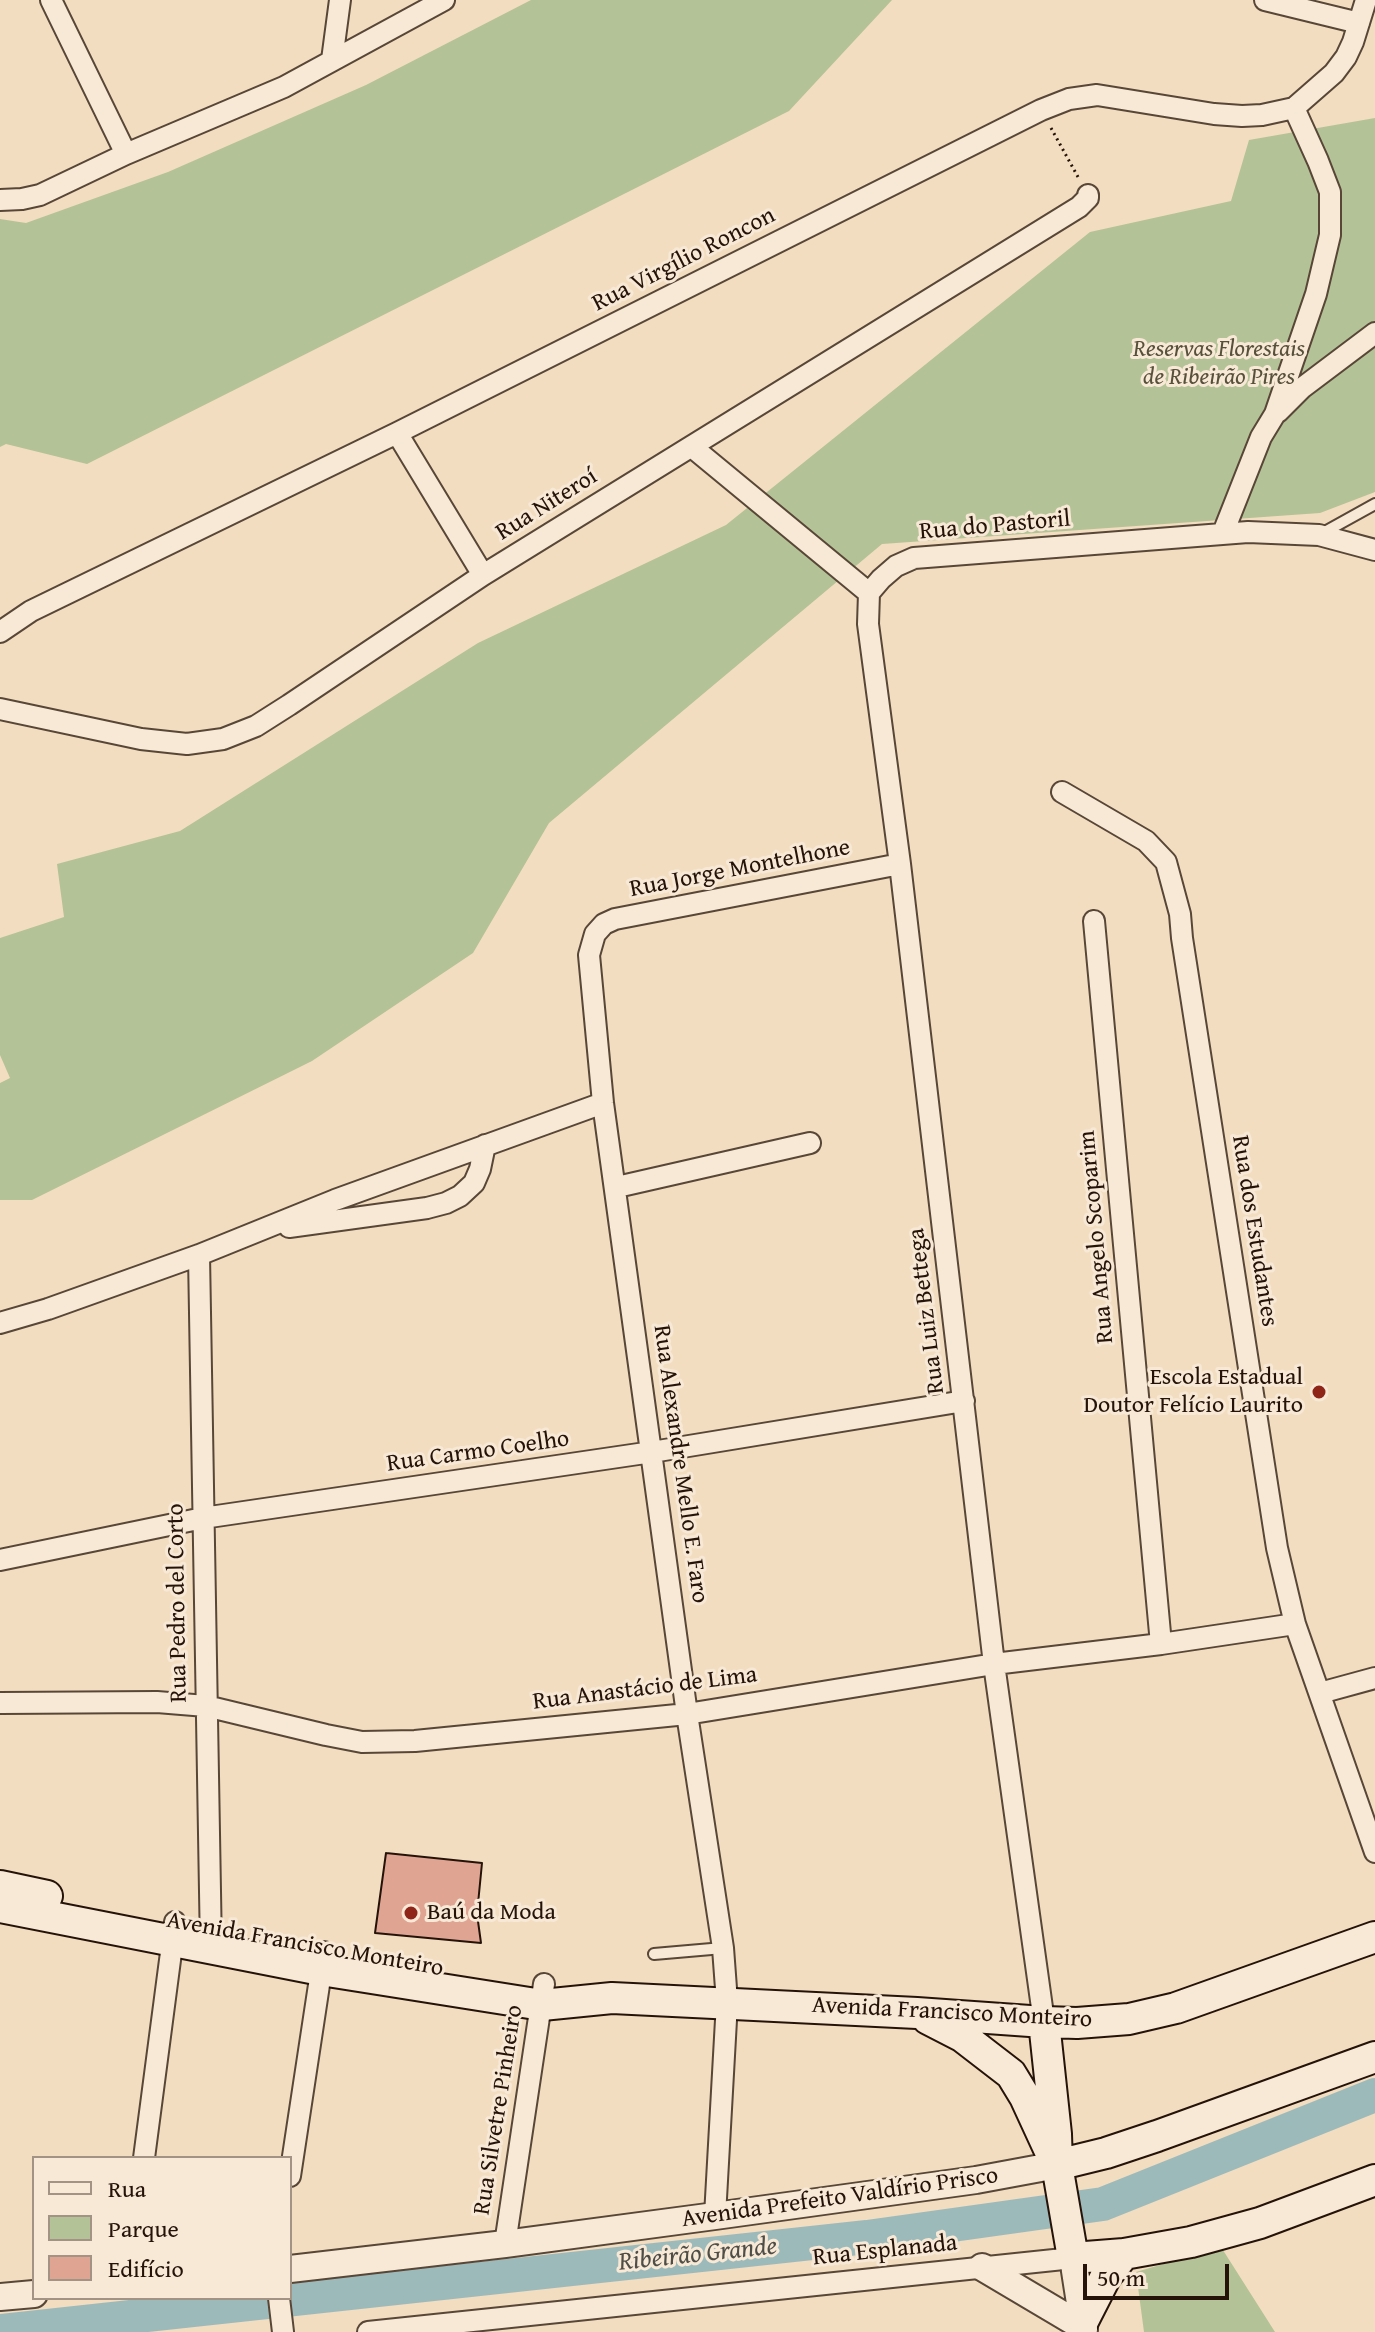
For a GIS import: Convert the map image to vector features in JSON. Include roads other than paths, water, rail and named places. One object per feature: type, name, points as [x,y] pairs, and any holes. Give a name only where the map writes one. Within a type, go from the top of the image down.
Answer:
[{"type":"main road","name":"Avenida Francisco Monteiro","points":[[0,1886],[174,1932]]},
{"type":"main road","name":"Avenida Francisco Monteiro","points":[[0,1907],[174,1932],[323,1961],[543,1994],[1077,2023],[1129,2019],[1176,2008],[1375,1937]]},
{"type":"main road","points":[[917,2013],[963,2037],[1011,2074],[1025,2097],[1059,2177]]},
{"type":"main road","points":[[1044,2022],[1059,2177],[1073,2258],[1124,2254],[1191,2242],[1260,2223],[1375,2180]]},
{"type":"main road","name":"Avenida Prefeito Valdírio Prisco","points":[[1059,2177],[1106,2153],[1375,2057]]},
{"type":"main road","points":[[1083,2327],[1106,2276],[1124,2254]]},
{"type":"street","points":[[51,0],[126,154]]},
{"type":"street","points":[[332,60],[340,0]]},
{"type":"street","points":[[0,200],[40,195],[126,154],[284,87],[444,0]]},
{"type":"street","points":[[1265,0],[1359,23]]},
{"type":"street","points":[[1223,533],[1261,437],[1275,414],[1316,294],[1330,235],[1330,192],[1294,108],[1340,65],[1353,42],[1366,0]]},
{"type":"street","name":"Rua Virgílio Roncon","points":[[0,632],[31,611],[397,433],[1041,110],[1069,99],[1097,95],[1242,116],[1294,108]]},
{"type":"street","name":"Rua Niteroí","points":[[0,709],[141,739],[187,744],[223,739],[256,726],[483,575],[1079,207],[1088,195]]},
{"type":"street","points":[[1275,414],[1302,388],[1375,333]]},
{"type":"street","points":[[397,433],[483,575]]},
{"type":"street","points":[[692,447],[869,593]]},
{"type":"street","name":"Rua do Pastoril","points":[[869,593],[896,566],[914,558],[1223,533],[1319,535],[1375,550]]},
{"type":"street","name":"Rua Luiz Bettega","points":[[869,593],[868,624],[900,864],[994,1664],[1044,2022]]},
{"type":"street","name":"Rua dos Estudantes","points":[[1062,792],[1146,841],[1166,862],[1180,914],[1277,1548],[1295,1624],[1375,1852]]},
{"type":"street","name":"Rua Jorge Montelhone","points":[[595,934],[604,924],[615,919],[900,864]]},
{"type":"street","name":"Rua Angelo Scoparim","points":[[1094,921],[1161,1644]]},
{"type":"street","name":"Rua Alexandre Mello E. Faro","points":[[595,934],[589,955],[589,973],[603,1103],[617,1187],[687,1714],[723,1948],[727,2002],[715,2216]]},
{"type":"street","points":[[0,1323],[199,1255],[335,1200],[603,1103]]},
{"type":"street","points":[[617,1187],[810,1143]]},
{"type":"street","points":[[269,1228],[317,1224],[446,1203],[460,1196],[474,1183],[485,1145]]},
{"type":"street","name":"Rua Pedro del Corto","points":[[199,1255],[212,1939]]},
{"type":"street","name":"Rua Carmo Coelho","points":[[0,1560],[203,1518],[652,1452],[964,1401]]},
{"type":"street","name":"Rua Anastácio de Lima","points":[[0,1703],[157,1702],[206,1706],[326,1735],[388,1743],[687,1714],[994,1664],[1295,1624]]},
{"type":"street","points":[[1320,1693],[1375,1678]]},
{"type":"street","points":[[144,2156],[174,1932]]},
{"type":"street","points":[[292,2163],[323,1961]]},
{"type":"street","name":"Rua Silvetre Pinheiro","points":[[505,2244],[543,1994]]},
{"type":"street","name":"Avenida Prefeito Valdírio Prisco","points":[[292,2269],[505,2244],[976,2180],[1059,2177]]},
{"type":"street","points":[[1073,2258],[1083,2327]]},
{"type":"street","name":"Rua Esplanada","points":[[368,2332],[1073,2258]]},
{"type":"street","points":[[982,2267],[1083,2327]]},
{"type":"street","points":[[0,2297],[32,2294]]},
{"type":"street","points":[[279,2300],[282,2329]]},
{"type":"lane","points":[[1319,535],[1375,504]]},
{"type":"lane","points":[[654,1954],[723,1948]]},
{"type":"waterway","name":"Ribeirão Grande","points":[[292,2299],[867,2237],[1103,2204],[1375,2095]]},
{"type":"waterway","name":"Ribeirão Grande","points":[[0,2331],[286,2300]]},
{"type":"place","name":"Escola Estadual Doutor Felício Laurito","points":[[1319,1392]]},
{"type":"place","name":"Baú da Moda","points":[[411,1913]]},
{"type":"park label","name":"Reservas Florestais de Ribeirão Pires","points":[[1219,364]]}]
